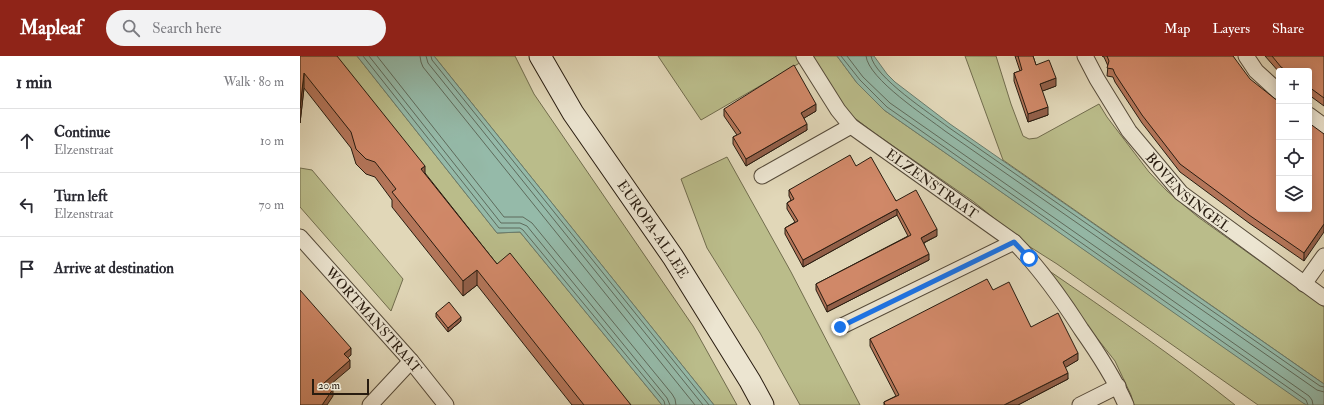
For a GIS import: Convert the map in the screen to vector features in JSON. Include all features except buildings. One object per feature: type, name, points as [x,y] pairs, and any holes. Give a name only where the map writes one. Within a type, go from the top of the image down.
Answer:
[{"type":"main road","name":"EUROPA-ALLEE","points":[[540,56],[573,113],[677,264],[750,381],[763,405]]},
{"type":"main road","name":"EUROPA-ALLEE","points":[[551,56],[583,112],[680,252],[757,375],[773,405]]},
{"type":"street","name":"ELZENSTRAAT","points":[[804,56],[838,110],[851,126],[1014,242],[1029,258],[1069,310],[1105,364],[1118,386],[1126,405]]},
{"type":"street","name":"BOVENSINGEL","points":[[1085,56],[1097,79],[1129,131],[1181,193],[1324,298]]},
{"type":"street","points":[[1246,56],[1256,71],[1276,89]]},
{"type":"street","points":[[1312,116],[1324,126]]},
{"type":"street","points":[[762,176],[851,126]]},
{"type":"street","name":"WORTMANSTRAAT","points":[[300,237],[411,361],[446,405]]},
{"type":"street","points":[[840,327],[1014,242]]},
{"type":"street","points":[[1304,284],[1324,256]]},
{"type":"street","points":[[370,405],[411,361]]},
{"type":"street","points":[[1080,405],[1118,386]]},
{"type":"shaded area","points":[[329,56],[357,56],[497,233],[520,232],[662,405],[624,405],[497,274]]},
{"type":"shaded area","points":[[434,56],[515,56],[534,94],[693,326],[737,405],[714,405]]},
{"type":"shaded area","points":[[658,56],[800,56],[803,61],[701,120]]},
{"type":"shaded area","points":[[810,56],[837,56],[857,83],[884,110],[1307,405],[1258,405],[1057,264],[1027,245],[974,202],[852,116],[839,103]]},
{"type":"shaded area","points":[[965,56],[996,56],[1023,136],[1029,139],[1037,138],[1099,104],[1107,117],[1149,172],[1167,191],[1198,217],[1324,307],[1324,384],[1003,160]]},
{"type":"shaded area","points":[[727,157],[791,272],[860,405],[800,405],[760,333],[707,248],[681,179]]},
{"type":"shaded area","points":[[300,168],[312,170],[403,279],[391,311],[300,207]]},
{"type":"shaded area","points":[[1045,268],[1165,352],[1235,405],[1134,405],[1131,395],[1115,361]]},
{"type":"water","points":[[357,56],[434,56],[714,405],[662,405],[520,232],[497,233]]},
{"type":"water","points":[[837,56],[874,56],[895,82],[950,124],[1324,384],[1324,405],[1307,405],[1303,403],[884,110],[857,83]]},
{"type":"route","points":[[840,327],[1014,242],[1029,258]]}]
